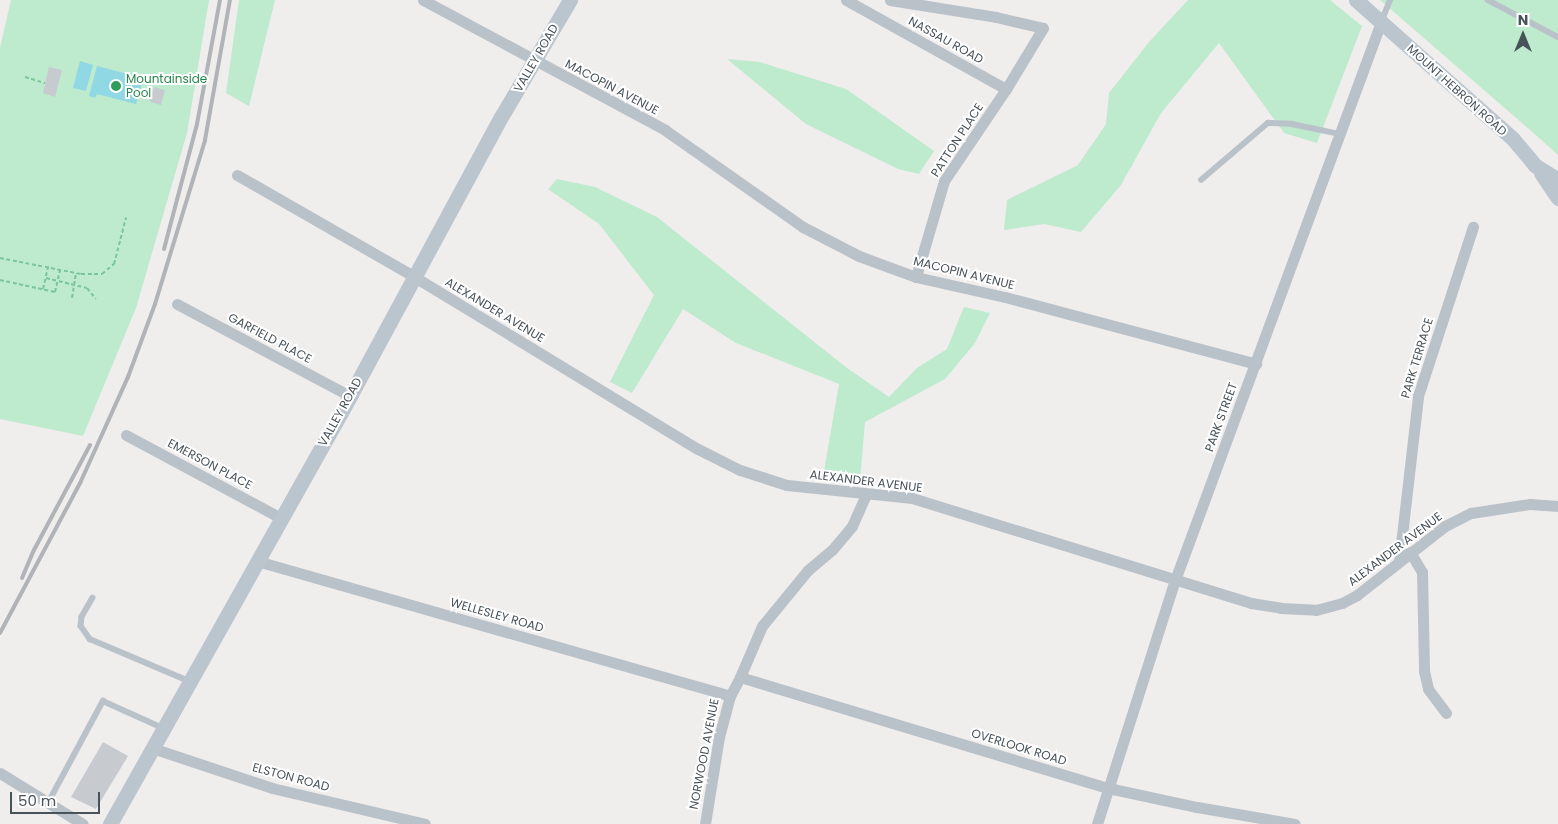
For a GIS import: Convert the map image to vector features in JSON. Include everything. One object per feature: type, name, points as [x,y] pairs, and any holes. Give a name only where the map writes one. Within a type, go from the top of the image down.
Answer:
[{"type":"main road","name":"VALLEY ROAD","points":[[110,824],[350,396],[501,117],[570,0]]},
{"type":"main road","name":"MOUNT HEBRON ROAD","points":[[1356,0],[1513,139],[1536,166],[1558,180]]},
{"type":"main road","points":[[1536,166],[1558,198]]},
{"type":"street","name":"MACOPIN AVENUE","points":[[423,0],[535,62],[665,130],[803,227],[859,256],[916,277],[1005,297],[1256,364]]},
{"type":"street","name":"NASSAU ROAD","points":[[846,0],[1006,89]]},
{"type":"street","name":"NASSAU ROAD","points":[[890,0],[996,17],[1043,28]]},
{"type":"street","name":"PARK STREET","points":[[1097,824],[1175,580],[1381,22]]},
{"type":"street","name":"PATTON PLACE","points":[[916,277],[944,181],[1006,89],[1043,28]]},
{"type":"street","name":"ALEXANDER AVENUE","points":[[237,175],[414,276],[698,449],[740,470],[786,485],[866,495],[912,498],[1251,603],[1281,608],[1316,610],[1342,604],[1357,596],[1399,560],[1445,526],[1471,513],[1530,504],[1558,506]]},
{"type":"street","name":"PARK TERRACE","points":[[1399,560],[1418,396],[1473,227]]},
{"type":"street","name":"GARFIELD PLACE","points":[[177,304],[350,396]]},
{"type":"street","name":"EMERSON PLACE","points":[[126,434],[281,518]]},
{"type":"street","name":"NORWOOD AVENUE","points":[[705,824],[719,737],[730,696],[762,626],[808,570],[832,550],[852,526],[866,495]]},
{"type":"street","points":[[1410,552],[1422,572],[1424,671],[1428,689],[1446,713]]},
{"type":"street","name":"WELLESLEY ROAD","points":[[257,561],[730,696]]},
{"type":"street","name":"OVERLOOK ROAD","points":[[740,677],[1108,788],[1197,807],[1295,824]]},
{"type":"street","name":"ELSTON ROAD","points":[[152,748],[272,788],[425,824]]},
{"type":"street","points":[[0,773],[83,824]]},
{"type":"lane","points":[[1381,22],[1390,0]]},
{"type":"lane","points":[[1490,0],[1558,37]]},
{"type":"lane","points":[[1201,180],[1268,123],[1292,124],[1340,134]]},
{"type":"lane","points":[[93,598],[82,617],[81,626],[90,639],[191,682]]},
{"type":"lane","points":[[48,803],[103,701],[164,728]]},
{"type":"path","points":[[25,77],[45,83]]},
{"type":"path","points":[[0,258],[97,276],[112,268],[118,254],[126,218]]},
{"type":"path","points":[[43,289],[48,267]]},
{"type":"path","points":[[0,280],[55,292],[60,270]]},
{"type":"path","points":[[72,298],[76,273]]},
{"type":"path","points":[[46,278],[87,288],[96,300]]},
{"type":"green space","points":[[11,0],[209,0],[187,133],[136,308],[83,436],[0,419],[0,48]]},
{"type":"green space","points":[[239,0],[275,0],[249,106],[226,93]]},
{"type":"green space","points":[[1188,0],[1330,0],[1362,26],[1317,143],[1284,133],[1219,43],[1161,113],[1121,185],[1081,232],[1044,224],[1004,230],[1007,200],[1078,165],[1106,124],[1109,93],[1149,42]]},
{"type":"green space","points":[[1380,0],[1558,0],[1558,155],[1537,136]]},
{"type":"green space","points":[[727,59],[760,62],[846,89],[934,151],[919,174],[898,169],[806,124]]},
{"type":"green space","points":[[557,179],[595,187],[657,217],[847,368],[889,397],[917,368],[947,349],[964,307],[990,313],[975,343],[945,379],[865,422],[860,480],[823,477],[839,384],[736,343],[683,309],[632,393],[610,382],[654,295],[599,224],[548,189]]},
{"type":"water","points":[[80,61],[93,65],[86,91],[73,88]]},
{"type":"water","name":"Mountainside Pool","points":[[97,66],[143,78],[136,104],[97,94],[95,98],[89,96]]},
{"type":"building","points":[[49,67],[62,70],[55,97],[43,93]]},
{"type":"building","points":[[154,87],[165,90],[161,105],[150,102]]},
{"type":"building","points":[[103,742],[128,756],[96,809],[71,797]]},
{"type":"railway","points":[[164,249],[197,124],[220,0]]},
{"type":"railway","points":[[0,633],[81,481],[128,377],[155,304],[205,140],[230,0]]},
{"type":"railway","points":[[22,578],[34,550],[90,445]]},
{"type":"place","name":"Mountainside Pool","points":[[116,86]]}]
